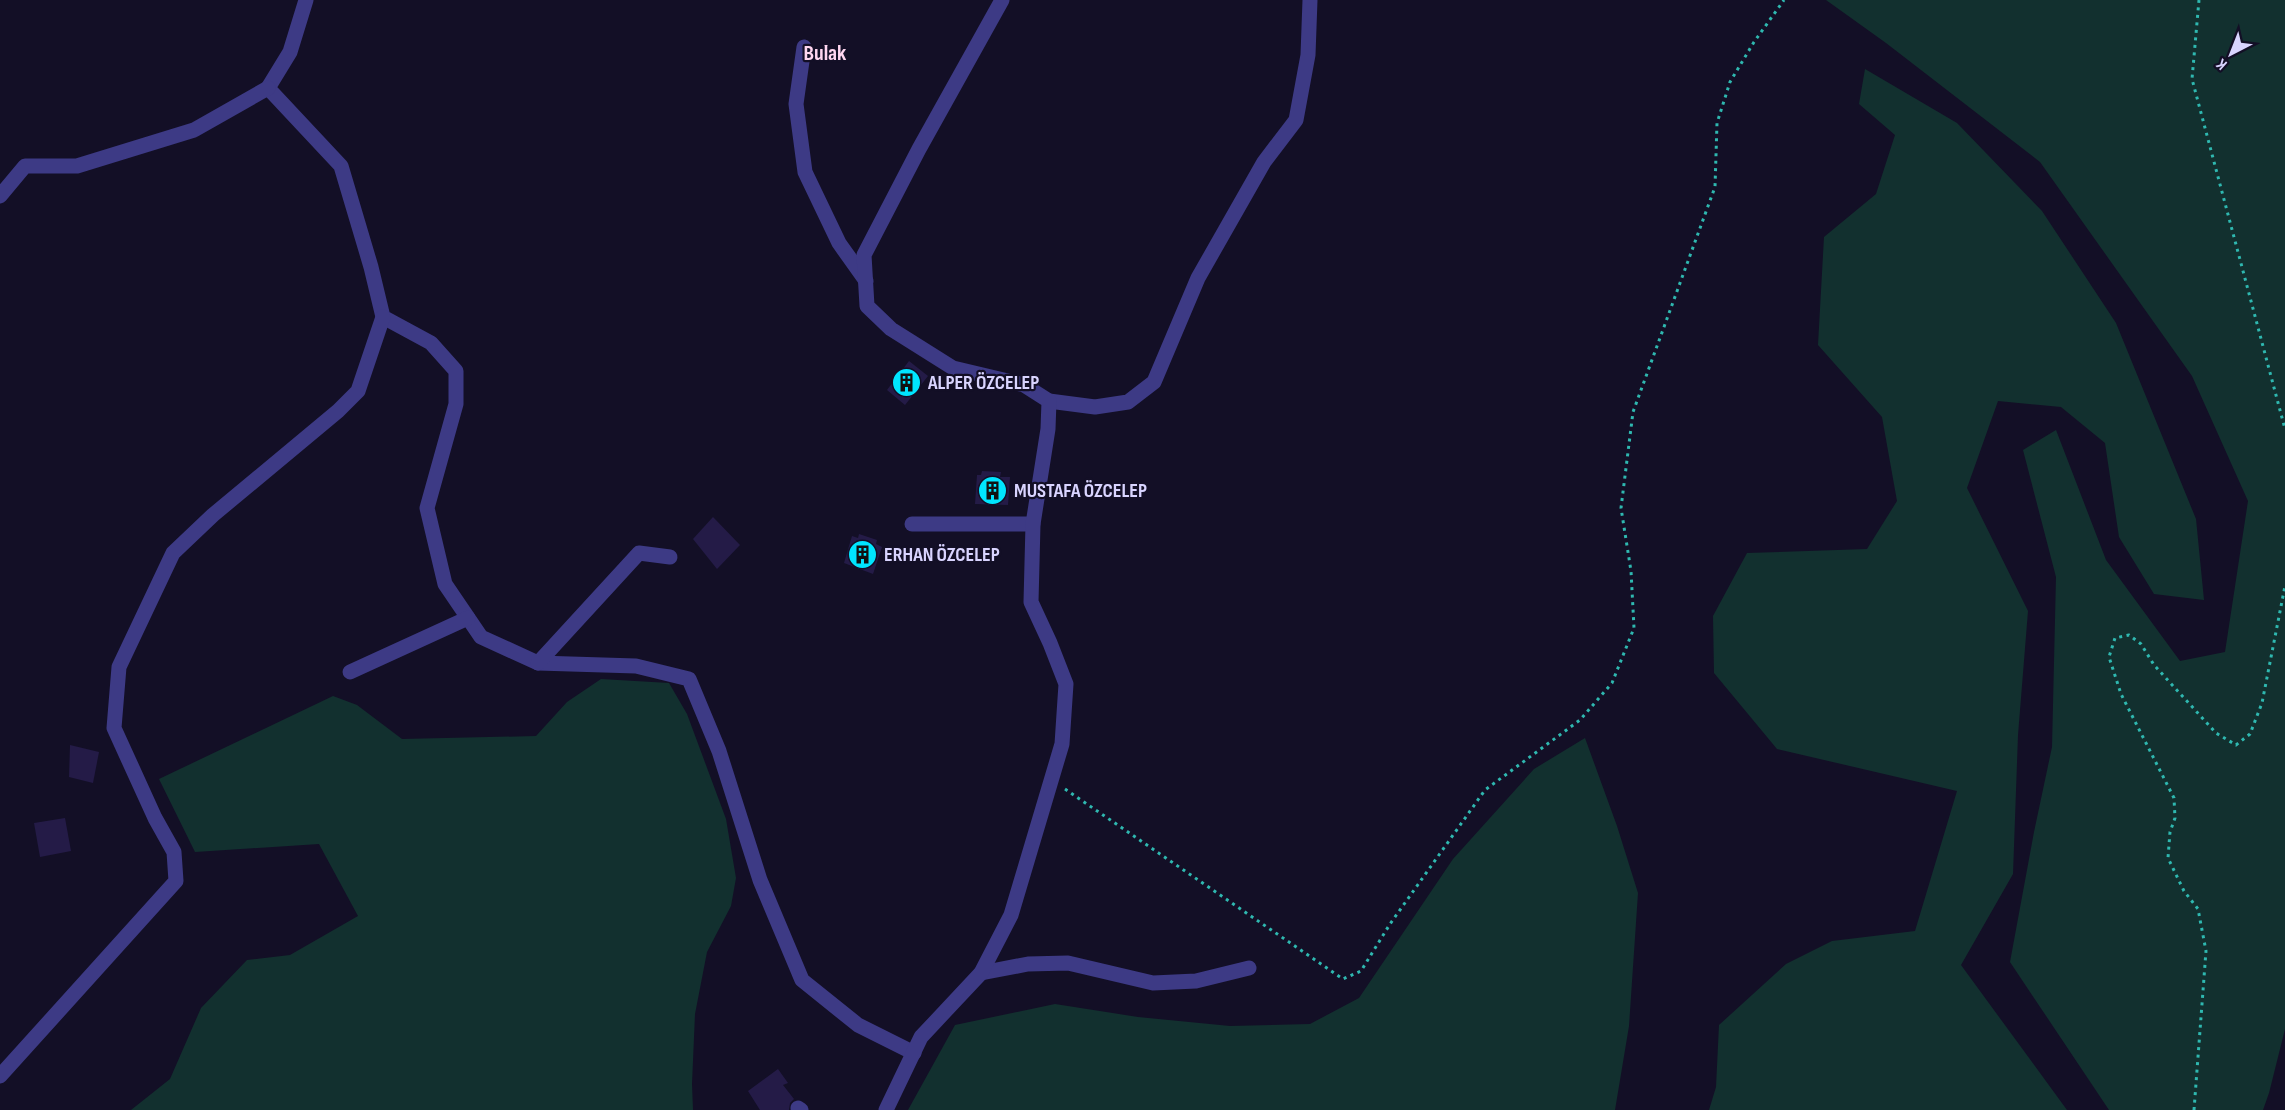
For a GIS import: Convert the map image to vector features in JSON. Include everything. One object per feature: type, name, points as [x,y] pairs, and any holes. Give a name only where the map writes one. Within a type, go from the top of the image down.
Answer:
[{"type":"street","points":[[0,196],[25,166],[77,166],[194,130],[268,88],[290,52],[306,0]]},
{"type":"street","points":[[1002,0],[930,129],[864,255],[867,306],[891,329],[953,368],[1024,385],[1050,401],[1095,407],[1128,402],[1154,382],[1198,278],[1264,162],[1296,120],[1308,55],[1310,0]]},
{"type":"street","points":[[804,46],[796,104],[806,172],[839,243],[866,281]]},
{"type":"street","points":[[0,1076],[176,881],[174,852],[155,818],[114,728],[119,667],[173,553],[213,515],[358,392],[383,318],[371,267],[340,166],[268,88]]},
{"type":"street","points":[[383,318],[431,343],[456,371],[456,404],[427,508],[445,584],[481,637],[538,663],[636,666],[689,679],[719,752],[760,880],[801,980],[858,1025],[914,1053]]},
{"type":"street","points":[[886,1110],[921,1037],[981,973],[1011,915],[1062,744],[1066,684],[1031,602],[1033,524],[1048,429],[1050,401]]},
{"type":"street","points":[[912,524],[1033,524]]},
{"type":"street","points":[[538,663],[639,553],[670,557]]},
{"type":"street","points":[[350,672],[468,618]]},
{"type":"street","points":[[981,973],[1029,964],[1068,963],[1153,983],[1196,981],[1250,968]]},
{"type":"path","points":[[1051,780],[1343,979],[1361,971],[1390,924],[1485,790],[1580,720],[1612,683],[1634,628],[1630,571],[1621,508],[1633,412],[1715,187],[1717,123],[1730,82],[1754,42],[1784,0]]},
{"type":"path","points":[[2199,0],[2192,79],[2285,429]]},
{"type":"path","points":[[2194,1110],[2206,951],[2203,931],[2198,909],[2184,891],[2168,858],[2170,832],[2175,818],[2174,798],[2121,694],[2109,657],[2115,638],[2129,636],[2141,644],[2154,665],[2216,733],[2236,745],[2250,734],[2262,703],[2285,586]]},
{"type":"green space","points":[[1826,0],[2285,0],[2285,1029],[2263,1110],[2109,1110],[2010,962],[2052,747],[2056,577],[2023,450],[2056,430],[2106,560],[2180,661],[2225,652],[2248,501],[2192,376],[2040,162],[1886,43]]},
{"type":"green space","points":[[1865,69],[1957,123],[2042,211],[2116,323],[2196,519],[2204,600],[2154,594],[2119,537],[2105,443],[2061,407],[1998,401],[1967,488],[2028,611],[2018,735],[2013,874],[1961,965],[2067,1110],[1709,1110],[1716,1087],[1719,1025],[1786,964],[1832,941],[1915,931],[1957,791],[1777,749],[1714,673],[1713,616],[1747,553],[1867,549],[1897,501],[1882,417],[1818,345],[1824,237],[1876,194],[1895,135],[1859,104]]},
{"type":"green space","points":[[601,679],[669,683],[687,714],[726,819],[736,878],[731,906],[707,952],[695,1014],[693,1110],[131,1110],[170,1079],[201,1008],[247,960],[290,955],[358,916],[319,844],[195,852],[159,779],[333,696],[357,705],[402,739],[536,736],[567,702]]},
{"type":"green space","points":[[1585,738],[1617,826],[1638,893],[1629,1026],[1615,1110],[908,1110],[955,1025],[1055,1004],[1138,1017],[1230,1026],[1310,1024],[1359,998],[1453,859],[1534,769]]},
{"type":"building","name":"ALPER ÖZCELEP","points":[[909,361],[928,376],[905,405],[887,390]]},
{"type":"building","name":"MUSTAFA ÖZCELEP","points":[[982,471],[1001,472],[1000,477],[1010,477],[1008,505],[975,504],[977,475],[981,475]]},
{"type":"building","points":[[713,517],[740,545],[717,569],[693,539]]},
{"type":"building","name":"ERHAN ÖZCELEP","points":[[859,534],[877,540],[876,544],[882,547],[873,574],[844,563],[852,536],[858,538]]},
{"type":"building","points":[[70,745],[99,752],[93,783],[69,777]]},
{"type":"building","points":[[65,818],[71,851],[40,857],[34,823]]},
{"type":"building","points":[[778,1069],[788,1083],[783,1085],[794,1099],[790,1103],[789,1110],[760,1110],[748,1091]]},
{"type":"place","name":"ALPER ÖZCELEP","points":[[907,383]]},
{"type":"place","name":"MUSTAFA ÖZCELEP","points":[[993,491]]},
{"type":"place","name":"ERHAN ÖZCELEP","points":[[863,555]]},
{"type":"district","name":"Bulak","points":[[825,53]]}]
